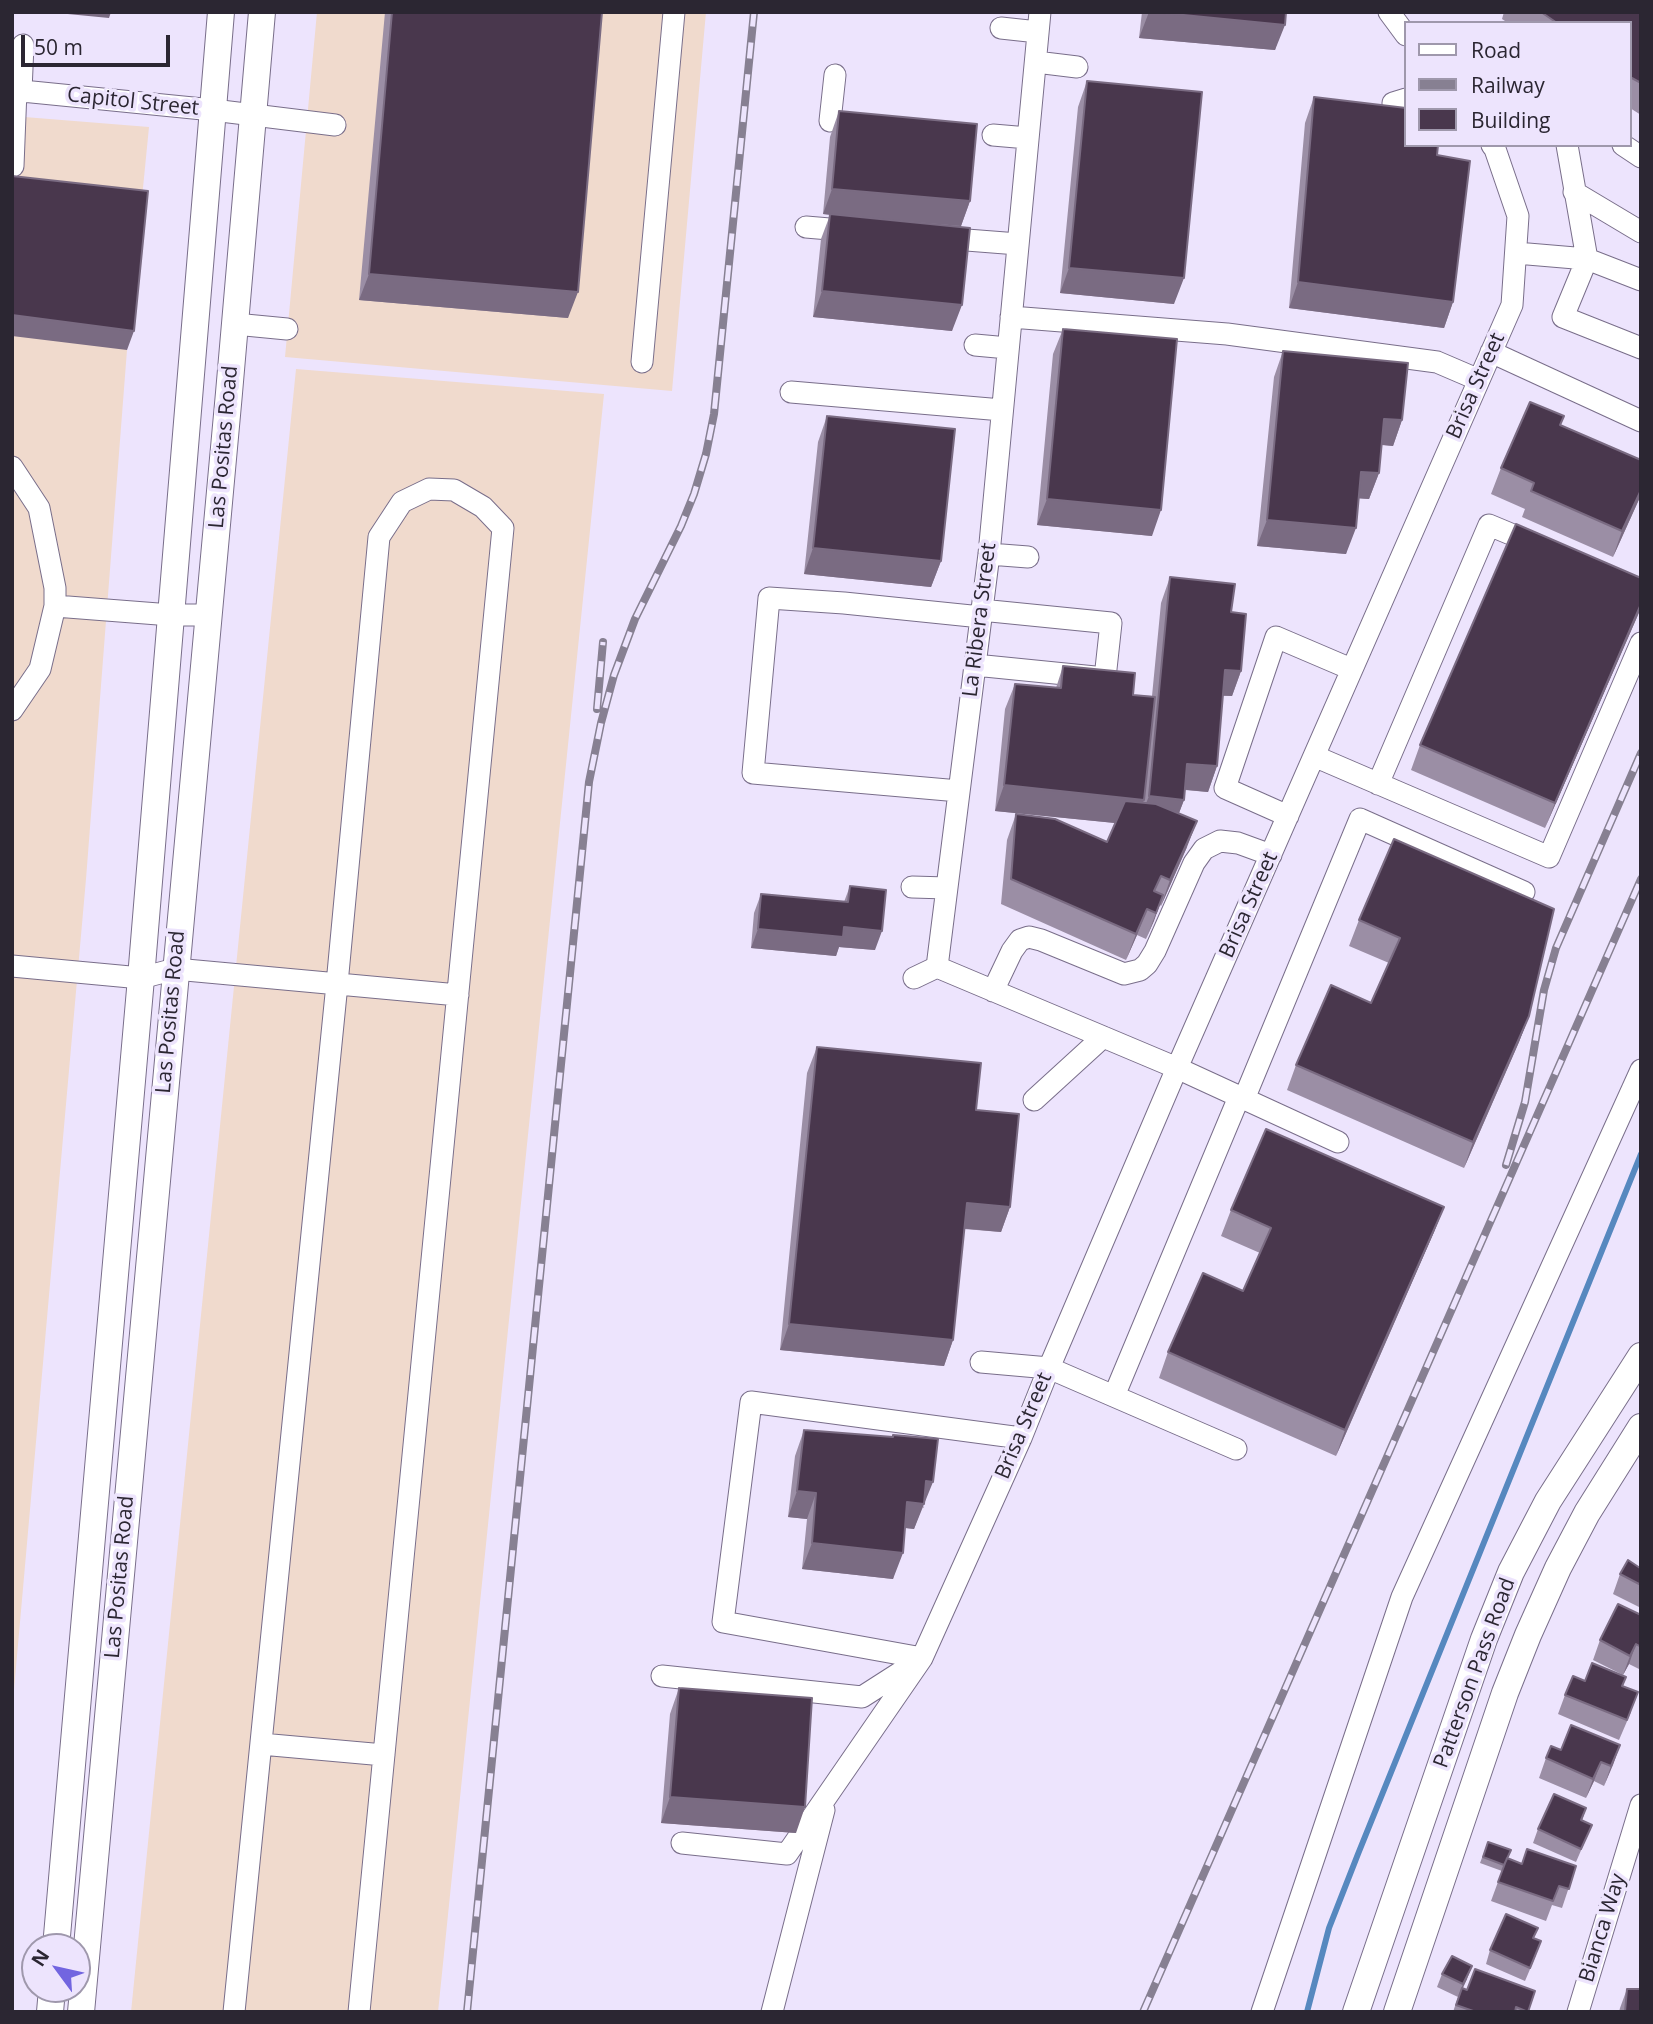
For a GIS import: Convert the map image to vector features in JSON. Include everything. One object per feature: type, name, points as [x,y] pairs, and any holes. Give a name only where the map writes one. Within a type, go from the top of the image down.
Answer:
[{"type":"main road","name":"Las Positas Road","points":[[57,1933],[141,978],[221,12]]},
{"type":"main road","name":"Las Positas Road","points":[[80,2012],[262,12]]},
{"type":"main road","name":"Patterson Pass Road","points":[[1356,2012],[1480,1651],[1511,1572],[1548,1501],[1641,1356]]},
{"type":"main road","name":"Patterson Pass Road","points":[[1397,2012],[1505,1693],[1528,1635],[1558,1568],[1587,1513],[1641,1427]]},
{"type":"street","points":[[642,362],[674,12]]},
{"type":"street","points":[[1389,12],[1404,33]]},
{"type":"street","points":[[1001,28],[1039,22]]},
{"type":"street","name":"La Ribera Street","points":[[937,967],[989,554],[1039,22]]},
{"type":"street","points":[[13,166],[16,90],[23,45]]},
{"type":"street","points":[[1036,62],[1077,67]]},
{"type":"street","points":[[830,121],[835,75]]},
{"type":"street","name":"Capitol Street","points":[[16,90],[335,125]]},
{"type":"street","points":[[993,135],[1028,138]]},
{"type":"street","name":"Brisa Street","points":[[682,1843],[787,1854],[922,1658],[1021,1438],[1177,1068],[1351,669],[1376,590],[1479,380],[1512,305],[1518,216],[1494,147]]},
{"type":"street","points":[[1567,147],[1587,259],[1563,317],[1641,348]]},
{"type":"street","points":[[1626,147],[1641,157]]},
{"type":"street","points":[[1574,192],[1641,232]]},
{"type":"street","points":[[806,227],[873,232]]},
{"type":"street","points":[[926,236],[1018,244]]},
{"type":"street","points":[[1516,253],[1587,259],[1641,281]]},
{"type":"street","points":[[1011,317],[1227,334],[1437,362],[1479,380]]},
{"type":"street","points":[[235,324],[287,328]]},
{"type":"street","points":[[975,345],[1008,348]]},
{"type":"street","points":[[1491,352],[1641,421]]},
{"type":"street","points":[[791,392],[1002,410]]},
{"type":"street","points":[[12,467],[39,508],[55,588],[55,606],[40,669],[12,710]]},
{"type":"street","points":[[234,2012],[379,537],[402,502],[429,489],[454,490],[483,507],[503,528],[359,2012]]},
{"type":"street","points":[[1378,784],[1489,525],[1552,552]]},
{"type":"street","points":[[989,554],[1028,557]]},
{"type":"street","points":[[959,791],[753,773],[769,598],[1111,623],[1105,678],[975,665]]},
{"type":"street","points":[[55,606],[171,615],[209,615]]},
{"type":"street","points":[[1287,816],[1224,788],[1276,637],[1351,669]]},
{"type":"street","points":[[1314,756],[1549,857],[1641,643]]},
{"type":"street","points":[[1114,1396],[1360,819],[1524,892]]},
{"type":"street","points":[[993,991],[1012,951],[1020,940],[1029,937],[1124,974],[1140,970],[1154,951],[1194,863],[1204,849],[1220,841],[1238,843],[1270,855]]},
{"type":"street","points":[[912,887],[947,888]]},
{"type":"street","points":[[12,966],[141,978],[175,969],[458,995]]},
{"type":"street","points":[[914,978],[937,967],[1177,1068],[1338,1142]]},
{"type":"street","points":[[1034,1100],[1102,1037]]},
{"type":"street","points":[[1262,2012],[1402,1597],[1641,1070]]},
{"type":"street","points":[[981,1362],[1049,1368],[1236,1449]]},
{"type":"street","points":[[922,1658],[723,1622],[751,1402],[1021,1438]]},
{"type":"street","points":[[662,1676],[862,1697],[922,1658]]},
{"type":"street","points":[[261,1744],[384,1755]]},
{"type":"street","points":[[772,2012],[828,1794]]},
{"type":"street","name":"Bianca Way","points":[[1578,2012],[1641,1805]]},
{"type":"shaded area","points":[[317,12],[706,12],[672,391],[285,357]]},
{"type":"shaded area","points":[[12,116],[149,127],[127,350],[86,879],[12,1712]]},
{"type":"shaded area","points":[[296,369],[604,394],[438,2012],[131,2012]]},
{"type":"building","points":[[392,12],[602,12],[578,292],[369,274]]},
{"type":"building","points":[[1153,12],[1286,12],[1285,25]]},
{"type":"building","points":[[1541,12],[1641,12],[1641,83],[1632,78],[1632,21],[1554,21]]},
{"type":"building","points":[[1087,81],[1202,92],[1184,278],[1069,268]]},
{"type":"building","points":[[1314,97],[1404,108],[1404,147],[1438,147],[1437,155],[1470,161],[1453,302],[1298,282]]},
{"type":"building","points":[[839,111],[977,124],[970,201],[832,189]]},
{"type":"building","points":[[12,176],[148,191],[134,331],[12,315]]},
{"type":"building","points":[[830,214],[970,228],[962,305],[822,291]]},
{"type":"building","points":[[1063,329],[1177,339],[1161,510],[1047,499]]},
{"type":"building","points":[[1283,351],[1408,363],[1402,420],[1384,419],[1379,473],[1361,472],[1356,528],[1267,520]]},
{"type":"building","points":[[1530,402],[1564,416],[1560,425],[1641,460],[1641,490],[1622,531],[1531,491],[1534,483],[1501,468]]},
{"type":"building","points":[[827,416],[955,429],[941,561],[813,548]]},
{"type":"building","points":[[1516,524],[1641,578],[1641,604],[1555,803],[1420,745]]},
{"type":"building","points":[[1170,577],[1235,584],[1231,612],[1246,614],[1241,671],[1225,670],[1217,766],[1187,764],[1184,800],[1149,796]]},
{"type":"building","points":[[1063,666],[1135,673],[1133,695],[1155,697],[1144,800],[1004,785],[1015,684],[1061,688]]},
{"type":"building","points":[[1125,801],[1156,804],[1197,821],[1170,880],[1161,876],[1154,891],[1163,895],[1156,913],[1147,909],[1136,934],[1011,879],[1016,814],[1055,819],[1107,842]]},
{"type":"building","points":[[1394,839],[1554,909],[1529,1016],[1473,1142],[1296,1065],[1331,985],[1371,1003],[1400,938],[1359,920]]},
{"type":"building","points":[[850,886],[886,890],[882,931],[844,927],[843,937],[758,929],[761,894],[848,902]]},
{"type":"building","points":[[817,1047],[981,1063],[976,1110],[1019,1114],[1010,1207],[967,1203],[953,1340],[789,1324]]},
{"type":"building","points":[[1266,1129],[1444,1207],[1345,1430],[1168,1352],[1203,1273],[1243,1291],[1271,1228],[1231,1210]]},
{"type":"building","points":[[804,1430],[938,1439],[933,1482],[926,1481],[924,1504],[907,1502],[903,1553],[812,1543],[816,1493],[797,1491]]},
{"type":"building","points":[[1628,1560],[1641,1567],[1641,1585],[1620,1574]]},
{"type":"building","points":[[1618,1604],[1641,1615],[1641,1647],[1636,1644],[1630,1656],[1600,1640]]},
{"type":"building","points":[[1592,1663],[1626,1677],[1622,1686],[1638,1692],[1627,1720],[1565,1695],[1573,1676],[1585,1681]]},
{"type":"building","points":[[679,1688],[812,1698],[805,1807],[670,1797]]},
{"type":"building","points":[[1571,1725],[1620,1745],[1611,1766],[1601,1762],[1593,1779],[1546,1758],[1551,1746],[1561,1750]]},
{"type":"building","points":[[1554,1794],[1586,1808],[1581,1820],[1592,1825],[1581,1849],[1538,1829]]},
{"type":"building","points":[[1488,1842],[1511,1850],[1504,1865],[1483,1857]]},
{"type":"building","points":[[1527,1849],[1576,1866],[1569,1889],[1559,1886],[1553,1901],[1498,1882],[1507,1858],[1522,1864]]},
{"type":"building","points":[[1506,1914],[1538,1928],[1533,1938],[1541,1941],[1530,1968],[1490,1950]]},
{"type":"building","points":[[1452,1956],[1472,1966],[1463,1984],[1442,1974]]},
{"type":"building","points":[[1475,1969],[1535,1991],[1528,2012],[1516,2007],[1515,2012],[1476,2012],[1456,2005],[1462,1988],[1467,1990]]},
{"type":"building","points":[[1627,1989],[1641,1989],[1641,2012],[1625,2012]]},
{"type":"waterway","points":[[1307,2012],[1329,1928],[1641,1154]]},
{"type":"railway","points":[[467,2012],[589,782],[614,675],[635,619],[681,526],[706,454],[714,414],[754,12]]},
{"type":"railway","points":[[597,709],[603,642]]},
{"type":"railway","points":[[1506,1165],[1525,1102],[1544,990],[1556,948],[1641,753]]},
{"type":"railway","points":[[1143,2012],[1641,879]]}]
